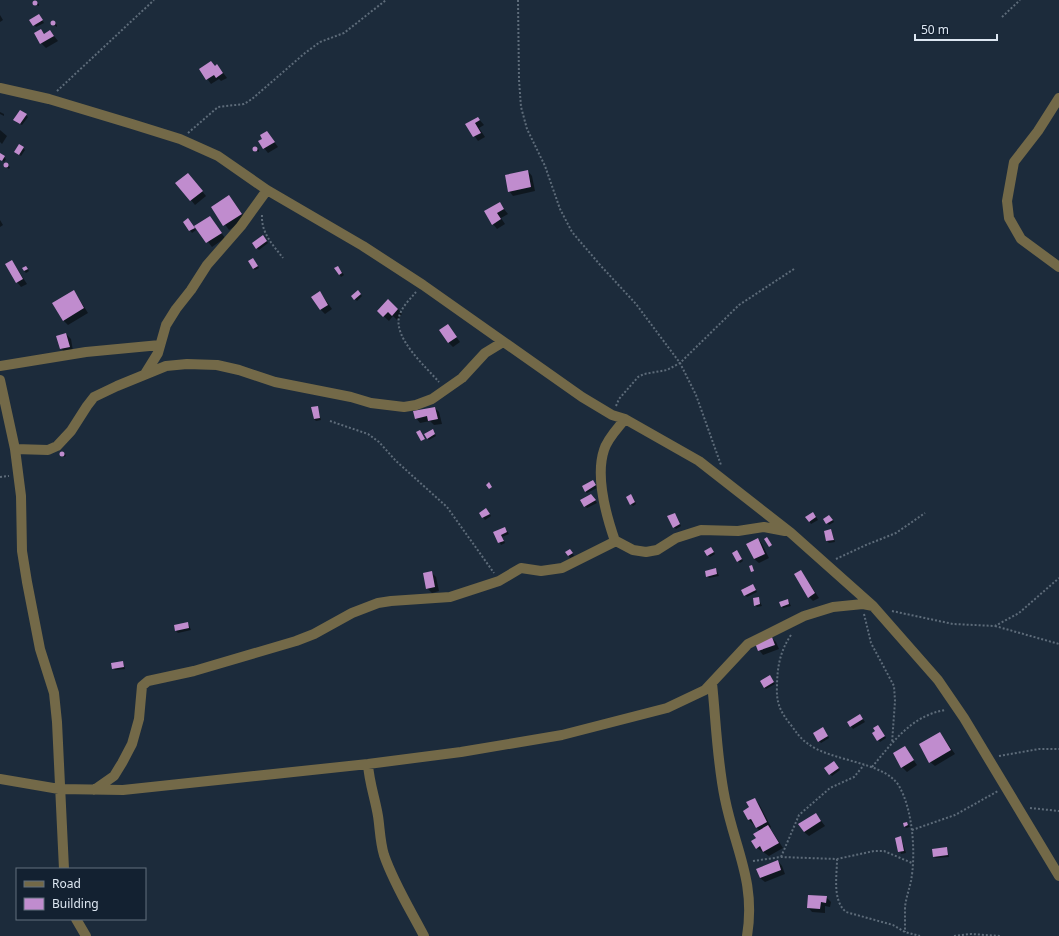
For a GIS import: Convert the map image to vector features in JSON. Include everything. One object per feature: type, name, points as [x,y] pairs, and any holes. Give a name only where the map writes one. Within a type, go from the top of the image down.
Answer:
[{"type":"street","points":[[0,88],[49,99],[180,140],[218,156],[267,190],[363,246],[422,285],[582,397],[612,415],[625,419],[699,461],[791,533],[826,564],[868,605],[938,680],[959,710],[1059,876]]},
{"type":"street","points":[[1059,98],[1038,131],[1014,162],[1006,201],[1009,218],[1021,239],[1059,267]]},
{"type":"street","points":[[145,374],[160,345],[166,325],[176,309],[191,290],[207,265],[241,226],[267,190]]},
{"type":"street","points":[[15,449],[48,450],[57,446],[71,431],[94,397],[166,366],[187,364],[218,365],[239,370],[275,382],[351,397],[371,403],[404,407],[425,402],[465,376],[485,353],[503,342]]},
{"type":"street","points":[[0,366],[86,352],[160,345]]},
{"type":"street","points":[[0,380],[15,449],[21,496],[22,551],[27,582],[40,649],[54,693],[57,722],[59,790],[64,868]]},
{"type":"street","points":[[625,419],[608,442],[603,456],[602,501],[615,541],[633,550],[646,552],[657,550],[676,538],[701,530],[738,531],[764,527],[791,533]]},
{"type":"street","points":[[94,790],[114,776],[132,744],[139,719],[142,686],[148,680],[194,671],[296,641],[314,634],[352,613],[378,603],[450,598],[499,581],[521,568],[541,571],[562,568],[615,541]]},
{"type":"street","points":[[0,779],[59,790],[123,790],[368,764],[461,752],[562,735],[667,708],[705,690],[743,649],[756,639],[812,614],[834,607],[868,605]]},
{"type":"street","points":[[712,683],[719,766],[725,799],[743,862],[750,897],[750,919],[747,936]]},
{"type":"street","points":[[368,764],[372,794],[378,815],[379,835],[384,854],[395,881],[424,936]]},
{"type":"street","points":[[114,776],[123,790]]},
{"type":"street","points":[[77,920],[86,936]]},
{"type":"path","points":[[49,99],[154,0]]},
{"type":"path","points":[[180,140],[218,107],[244,104],[252,99],[305,53],[320,42],[344,33],[386,0]]},
{"type":"path","points":[[518,0],[519,80],[521,107],[527,129],[545,166],[560,209],[572,232],[636,304],[680,363],[696,394],[728,484]]},
{"type":"path","points":[[1002,17],[1020,0]]},
{"type":"path","points":[[262,213],[262,227],[283,258]]},
{"type":"path","points":[[612,415],[619,399],[638,377],[644,374],[667,370],[680,363],[739,305],[794,269]]},
{"type":"path","points":[[422,285],[404,307],[399,316],[398,325],[401,335],[410,349],[445,389]]},
{"type":"path","points":[[330,421],[368,434],[379,442],[396,461],[447,507],[499,581]]},
{"type":"path","points":[[826,564],[896,533],[925,513]]},
{"type":"path","points":[[995,626],[1019,613],[1059,578]]},
{"type":"path","points":[[892,743],[895,701],[894,686],[871,643],[868,605],[953,624],[995,626],[1059,644]]},
{"type":"path","points":[[793,631],[781,654],[777,673],[777,697],[780,709],[799,737],[808,744],[829,754],[872,767],[890,776],[898,784],[907,802],[912,830],[912,863],[911,880],[905,907],[906,932]]},
{"type":"path","points":[[872,767],[892,743],[912,723],[922,716],[937,711],[959,710]]},
{"type":"path","points":[[988,758],[1039,750],[1059,749]]},
{"type":"path","points":[[781,858],[799,815],[830,788],[854,777],[864,765]]},
{"type":"path","points":[[912,830],[955,815],[990,795],[1006,788]]},
{"type":"path","points":[[1018,806],[1059,810]]},
{"type":"path","points":[[743,862],[781,858],[838,859],[874,851],[884,851],[912,863]]},
{"type":"path","points":[[838,859],[836,889],[841,908],[846,912],[886,922],[906,932],[920,936]]},
{"type":"path","points":[[954,936],[971,934],[1000,936]]},
{"type":"building","points":[[35,0],[38,3],[35,6],[32,3]]},
{"type":"building","points":[[39,14],[43,20],[33,26],[29,20]]},
{"type":"building","points":[[53,20],[56,23],[53,26],[50,23]]},
{"type":"building","points":[[41,29],[44,34],[50,30],[54,36],[40,44],[34,33]]},
{"type":"building","points":[[211,61],[215,66],[217,64],[223,73],[216,78],[214,75],[206,80],[199,69]]},
{"type":"building","points":[[20,110],[27,114],[20,124],[13,120]]},
{"type":"building","points":[[478,117],[480,120],[475,123],[481,133],[473,137],[465,124]]},
{"type":"building","points":[[267,131],[275,142],[263,149],[258,141],[262,139],[260,135]]},
{"type":"building","points":[[19,144],[24,147],[19,155],[14,152]]},
{"type":"building","points":[[253,147],[257,147],[257,151],[253,151]]},
{"type":"building","points":[[0,153],[5,156],[2,161],[0,160]]},
{"type":"building","points":[[6,162],[9,165],[6,168],[3,165]]},
{"type":"building","points":[[528,170],[531,187],[508,192],[505,175]]},
{"type":"building","points":[[188,173],[203,191],[190,201],[175,183]]},
{"type":"building","points":[[229,195],[242,214],[223,226],[211,207]]},
{"type":"building","points":[[500,202],[504,209],[497,213],[501,219],[492,225],[484,211]]},
{"type":"building","points":[[210,216],[222,233],[206,243],[194,226]]},
{"type":"building","points":[[188,218],[195,228],[189,231],[183,222]]},
{"type":"building","points":[[263,235],[267,241],[256,249],[252,243]]},
{"type":"building","points":[[253,258],[258,266],[253,269],[248,261]]},
{"type":"building","points":[[12,260],[23,279],[16,283],[5,264]]},
{"type":"building","points":[[26,266],[28,269],[24,271],[22,268]]},
{"type":"building","points":[[338,266],[342,273],[339,275],[334,268]]},
{"type":"building","points":[[74,290],[84,308],[63,321],[52,303]]},
{"type":"building","points":[[358,290],[361,294],[354,300],[351,296]]},
{"type":"building","points":[[320,291],[328,305],[320,310],[311,297]]},
{"type":"building","points":[[388,299],[398,309],[392,316],[388,312],[383,317],[377,311]]},
{"type":"building","points":[[448,324],[457,337],[448,343],[439,330]]},
{"type":"building","points":[[66,333],[70,347],[60,349],[56,336]]},
{"type":"building","points":[[318,406],[320,418],[314,419],[311,407]]},
{"type":"building","points":[[435,407],[438,419],[428,421],[427,416],[415,419],[413,411]]},
{"type":"building","points":[[433,429],[435,434],[427,439],[424,434]]},
{"type":"building","points":[[420,430],[425,439],[421,441],[416,432]]},
{"type":"building","points":[[62,451],[65,454],[62,457],[59,454]]},
{"type":"building","points":[[593,480],[596,485],[585,492],[582,486]]},
{"type":"building","points":[[489,482],[492,487],[489,489],[486,485]]},
{"type":"building","points":[[591,494],[596,500],[584,507],[580,500]]},
{"type":"building","points":[[631,494],[635,502],[630,505],[626,497]]},
{"type":"building","points":[[486,508],[490,514],[482,518],[479,513]]},
{"type":"building","points":[[813,512],[816,517],[809,522],[805,517]]},
{"type":"building","points":[[675,513],[680,524],[673,528],[667,516]]},
{"type":"building","points":[[829,515],[833,520],[826,524],[823,519]]},
{"type":"building","points":[[505,527],[507,532],[501,535],[504,541],[498,543],[493,532]]},
{"type":"building","points":[[831,529],[834,540],[826,541],[824,531]]},
{"type":"building","points":[[767,537],[772,545],[769,547],[764,539]]},
{"type":"building","points":[[758,538],[765,554],[754,559],[746,544]]},
{"type":"building","points":[[711,547],[714,552],[707,556],[704,551]]},
{"type":"building","points":[[570,549],[573,553],[568,556],[565,552]]},
{"type":"building","points":[[737,550],[742,559],[737,562],[732,553]]},
{"type":"building","points":[[752,565],[754,571],[751,572],[749,566]]},
{"type":"building","points":[[716,568],[717,574],[706,577],[705,571]]},
{"type":"building","points":[[801,570],[815,593],[808,598],[794,574]]},
{"type":"building","points":[[432,571],[435,587],[426,589],[423,573]]},
{"type":"building","points":[[753,584],[756,590],[744,596],[741,590]]},
{"type":"building","points":[[759,597],[760,604],[754,606],[753,598]]},
{"type":"building","points":[[788,599],[789,604],[781,607],[779,602]]},
{"type":"building","points":[[188,622],[189,628],[175,631],[174,625]]},
{"type":"building","points":[[772,637],[775,645],[758,651],[755,643]]},
{"type":"building","points":[[123,661],[124,667],[112,669],[111,663]]},
{"type":"building","points":[[770,675],[774,682],[764,688],[760,681]]},
{"type":"building","points":[[860,714],[863,719],[850,727],[847,722]]},
{"type":"building","points":[[878,725],[885,736],[877,741],[872,733],[875,731],[873,728]]},
{"type":"building","points":[[823,727],[828,736],[818,742],[813,733]]},
{"type":"building","points":[[940,732],[951,750],[929,763],[919,744]]},
{"type":"building","points":[[905,746],[914,760],[901,768],[893,753]]},
{"type":"building","points":[[834,761],[839,768],[829,775],[824,768]]},
{"type":"building","points":[[755,798],[767,822],[756,828],[751,819],[748,820],[743,811],[749,807],[746,802]]},
{"type":"building","points":[[816,813],[821,821],[804,832],[798,824]]},
{"type":"building","points":[[907,822],[908,825],[904,827],[903,823]]},
{"type":"building","points":[[768,825],[779,843],[763,852],[760,846],[756,849],[751,841],[756,838],[753,834]]},
{"type":"building","points":[[901,836],[904,851],[898,852],[895,838]]},
{"type":"building","points":[[947,847],[948,855],[933,857],[932,849]]},
{"type":"building","points":[[778,860],[781,870],[760,878],[756,869]]},
{"type":"building","points":[[808,895],[827,896],[826,903],[821,902],[820,909],[807,908]]}]
